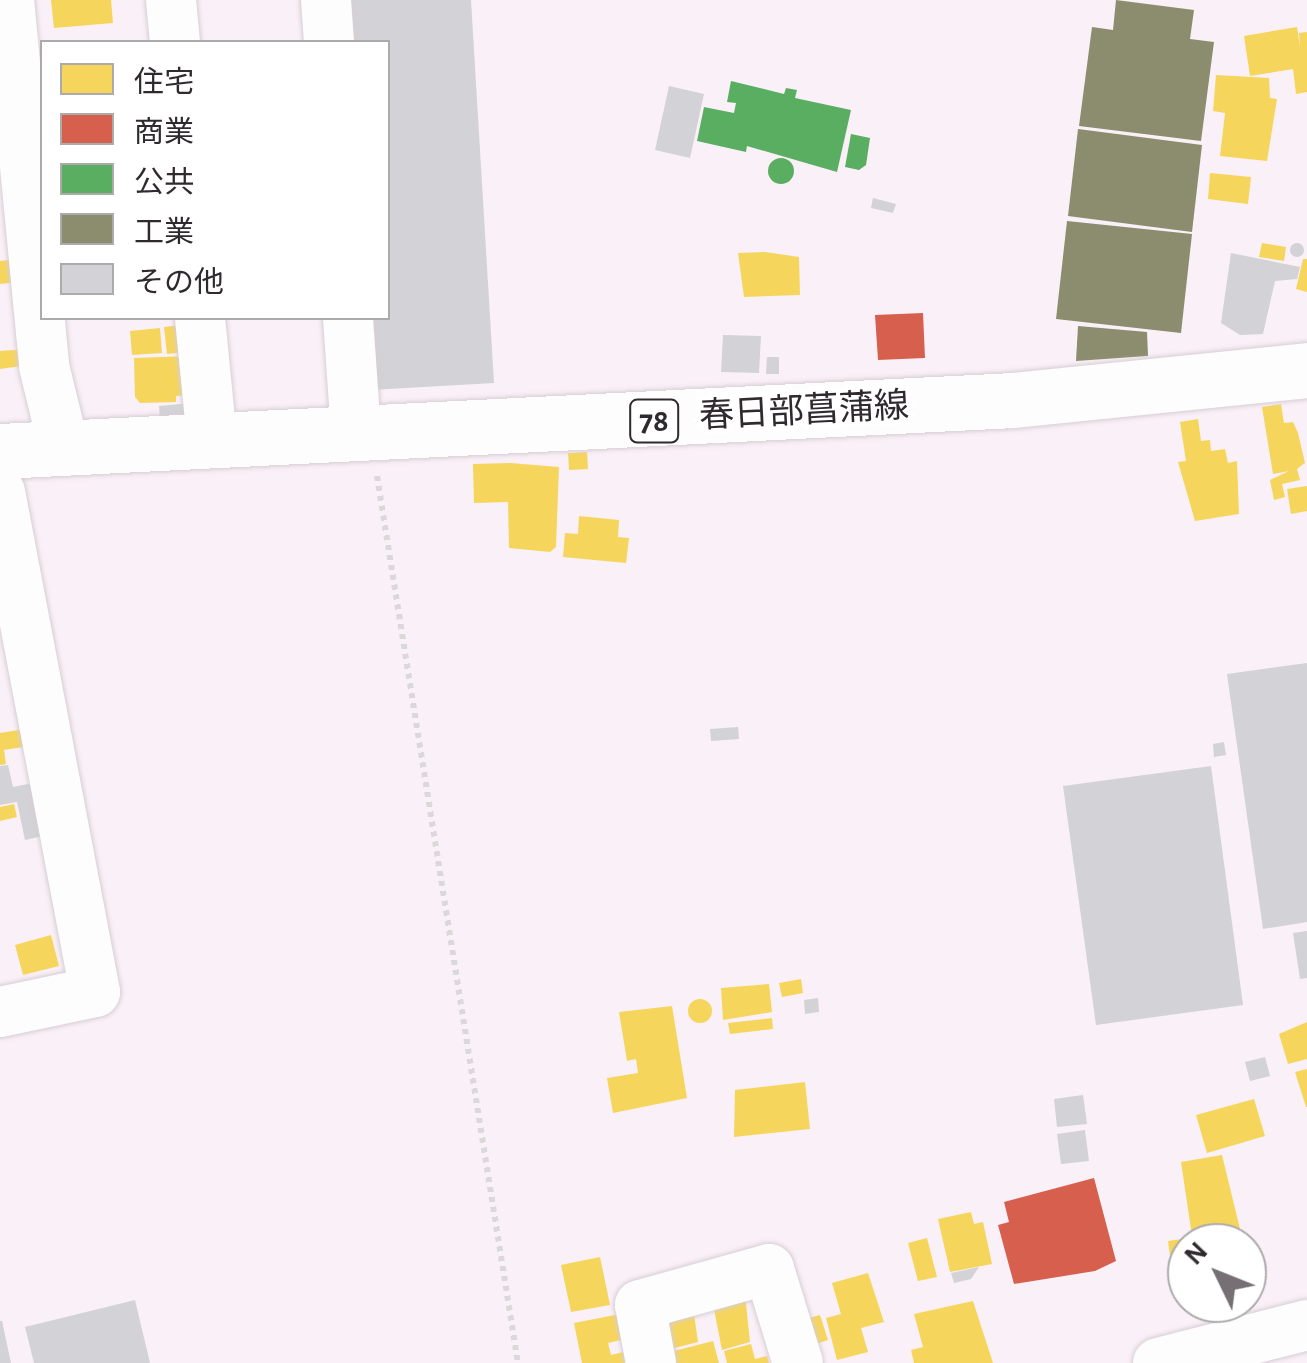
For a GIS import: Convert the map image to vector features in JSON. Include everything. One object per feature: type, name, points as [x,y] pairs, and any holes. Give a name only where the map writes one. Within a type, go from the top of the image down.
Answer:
[{"type":"main road","name":"春日部菖蒲線","points":[[0,451],[1012,400],[1307,370]]},
{"type":"street","points":[[9,0],[44,366],[64,448]]},
{"type":"street","points":[[171,0],[175,40]]},
{"type":"street","points":[[326,0],[329,40]]},
{"type":"street","points":[[200,320],[212,440]]},
{"type":"street","points":[[348,320],[356,432]]},
{"type":"street","points":[[0,492],[96,992],[0,1012]]},
{"type":"street","points":[[651,1363],[640,1305],[768,1269],[798,1363]]},
{"type":"street","points":[[1158,1363],[1302,1339]]},
{"type":"path","points":[[356,432],[380,480],[518,1363]]},
{"type":"building: 住宅","points":[[51,0],[111,0],[113,23],[54,28]]},
{"type":"building: 住宅","points":[[1297,27],[1300,47],[1299,33],[1307,32],[1307,92],[1296,94],[1293,69],[1250,76],[1244,36]]},
{"type":"building: 住宅","points":[[1216,75],[1269,78],[1270,98],[1277,99],[1267,161],[1220,156],[1225,113],[1213,111]]},
{"type":"building: 住宅","points":[[1210,173],[1251,177],[1248,204],[1208,199]]},
{"type":"building: 住宅","points":[[1262,243],[1286,247],[1284,261],[1259,257]]},
{"type":"building: 住宅","points":[[738,253],[799,257],[800,295],[744,297]]},
{"type":"building: 住宅","points":[[17,259],[19,282],[0,284],[0,261]]},
{"type":"building: 住宅","points":[[1303,259],[1307,259],[1307,292],[1296,289]]},
{"type":"building: 住宅","points":[[192,324],[194,351],[167,354],[164,327]]},
{"type":"building: 住宅","points":[[160,328],[162,353],[132,355],[130,331]]},
{"type":"building: 住宅","points":[[27,349],[29,365],[0,369],[0,351]]},
{"type":"building: 住宅","points":[[191,356],[192,395],[176,396],[176,402],[140,403],[135,397],[134,358]]},
{"type":"building: 住宅","points":[[1281,404],[1284,423],[1293,422],[1298,433],[1305,463],[1297,469],[1300,480],[1282,484],[1285,497],[1274,500],[1270,480],[1289,471],[1273,474],[1262,407]]},
{"type":"building: 住宅","points":[[1198,419],[1201,441],[1210,440],[1211,451],[1225,449],[1228,463],[1237,461],[1239,514],[1195,521],[1178,462],[1186,461],[1180,422]]},
{"type":"building: 住宅","points":[[587,452],[588,469],[569,470],[568,453]]},
{"type":"building: 住宅","points":[[473,464],[559,467],[556,547],[550,552],[509,548],[508,502],[474,503]]},
{"type":"building: 住宅","points":[[1307,486],[1307,511],[1291,514],[1287,489]]},
{"type":"building: 住宅","points":[[579,516],[619,520],[618,537],[629,538],[626,563],[563,557],[565,533],[578,534]]},
{"type":"building: 住宅","points":[[31,728],[35,745],[4,750],[6,764],[0,765],[0,733]]},
{"type":"building: 住宅","points":[[14,804],[17,817],[0,821],[0,807]]},
{"type":"building: 住宅","points":[[51,935],[59,966],[23,975],[15,945]]},
{"type":"building: 住宅","points":[[801,979],[803,993],[782,997],[779,983]]},
{"type":"building: 住宅","points":[[769,984],[772,1012],[723,1020],[721,988]]},
{"type":"building: 住宅","points":[[700,999],[709,1002],[709,1020],[700,1023],[691,1020],[688,1011],[691,1002]]},
{"type":"building: 住宅","points":[[672,1006],[687,1098],[613,1113],[607,1078],[638,1073],[636,1059],[627,1061],[619,1012]]},
{"type":"building: 住宅","points":[[772,1018],[773,1029],[730,1034],[728,1023]]},
{"type":"building: 住宅","points":[[1307,1022],[1307,1059],[1288,1064],[1279,1034]]},
{"type":"building: 住宅","points":[[1307,1069],[1307,1107],[1306,1107],[1295,1072]]},
{"type":"building: 住宅","points":[[805,1082],[810,1129],[734,1137],[735,1090]]},
{"type":"building: 住宅","points":[[1254,1099],[1265,1136],[1207,1153],[1196,1115]]},
{"type":"building: 住宅","points":[[1222,1155],[1239,1223],[1190,1223],[1181,1162]]},
{"type":"building: 住宅","points":[[971,1212],[974,1224],[983,1222],[992,1264],[950,1272],[938,1219]]},
{"type":"building: 住宅","points":[[927,1238],[937,1277],[918,1281],[908,1243]]},
{"type":"building: 住宅","points":[[600,1257],[610,1305],[571,1312],[561,1265]]},
{"type":"building: 住宅","points":[[868,1273],[884,1322],[861,1328],[868,1352],[837,1360],[826,1318],[841,1314],[832,1283]]},
{"type":"building: 住宅","points":[[745,1294],[750,1342],[722,1350],[713,1304]]},
{"type":"building: 住宅","points":[[973,1301],[993,1363],[914,1363],[911,1350],[923,1347],[914,1314]]},
{"type":"building: 住宅","points":[[693,1307],[698,1342],[663,1351],[657,1328],[670,1324],[668,1314]]},
{"type":"building: 住宅","points":[[620,1314],[625,1339],[608,1343],[611,1355],[632,1350],[635,1363],[582,1363],[574,1323]]},
{"type":"building: 住宅","points":[[820,1315],[828,1340],[813,1345],[805,1319]]},
{"type":"building: 住宅","points":[[713,1341],[719,1363],[669,1363],[666,1353]]},
{"type":"building: 住宅","points":[[751,1344],[755,1359],[767,1356],[769,1363],[727,1363],[724,1351]]},
{"type":"building: 商業","points":[[923,313],[925,358],[878,360],[875,315]]},
{"type":"building: 商業","points":[[1094,1178],[1116,1261],[1095,1271],[1014,1284],[998,1225],[1009,1222],[1004,1202]]},
{"type":"building: 公共","points":[[731,81],[784,94],[786,88],[797,90],[795,98],[851,110],[837,172],[747,146],[746,152],[697,141],[704,107],[734,113],[736,103],[727,102]]},
{"type":"building: 公共","points":[[851,134],[870,138],[866,165],[859,170],[845,167]]},
{"type":"building: 公共","points":[[781,158],[790,162],[794,171],[790,180],[781,184],[772,180],[768,171],[772,162]]},
{"type":"building: 工業","points":[[1116,0],[1194,10],[1190,39],[1214,42],[1201,141],[1079,126],[1092,27],[1113,30]]},
{"type":"building: 工業","points":[[1078,129],[1202,145],[1192,232],[1068,216]]},
{"type":"building: 工業","points":[[1067,221],[1192,234],[1181,333],[1056,319]]},
{"type":"building: 工業","points":[[1078,326],[1147,332],[1148,356],[1076,361]]},
{"type":"building: その他","points":[[347,0],[471,0],[494,383],[371,390],[367,320],[390,320],[390,40],[350,40]]},
{"type":"building: その他","points":[[669,86],[704,94],[690,158],[655,150]]},
{"type":"building: その他","points":[[873,198],[896,204],[893,213],[871,208]]},
{"type":"building: その他","points":[[1297,243],[1304,250],[1297,257],[1290,250]]},
{"type":"building: その他","points":[[1231,253],[1300,267],[1297,279],[1275,281],[1263,334],[1240,335],[1221,323]]},
{"type":"building: その他","points":[[723,335],[761,336],[759,373],[721,372]]},
{"type":"building: その他","points":[[767,357],[779,357],[779,374],[766,374]]},
{"type":"building: その他","points":[[192,403],[193,415],[160,418],[159,406]]},
{"type":"building: その他","points":[[1307,663],[1307,922],[1263,929],[1227,674]]},
{"type":"building: その他","points":[[738,727],[739,739],[711,741],[710,729]]},
{"type":"building: その他","points":[[1224,742],[1226,755],[1214,757],[1213,744]]},
{"type":"building: その他","points":[[8,765],[13,787],[48,780],[60,832],[25,840],[17,802],[0,805],[0,766]]},
{"type":"building: その他","points":[[1211,766],[1243,1005],[1096,1025],[1063,786]]},
{"type":"building: その他","points":[[1307,931],[1307,978],[1300,979],[1293,933]]},
{"type":"building: その他","points":[[818,998],[819,1012],[805,1014],[804,1000]]},
{"type":"building: その他","points":[[1265,1057],[1270,1076],[1250,1081],[1245,1062]]},
{"type":"building: その他","points":[[1083,1095],[1087,1124],[1057,1127],[1054,1099]]},
{"type":"building: その他","points":[[1085,1130],[1089,1161],[1061,1164],[1057,1134]]},
{"type":"building: その他","points":[[979,1267],[971,1279],[954,1283],[951,1273]]},
{"type":"building: その他","points":[[135,1300],[150,1363],[34,1363],[25,1327]]},
{"type":"building: その他","points":[[2,1321],[11,1363],[0,1363]]}]
